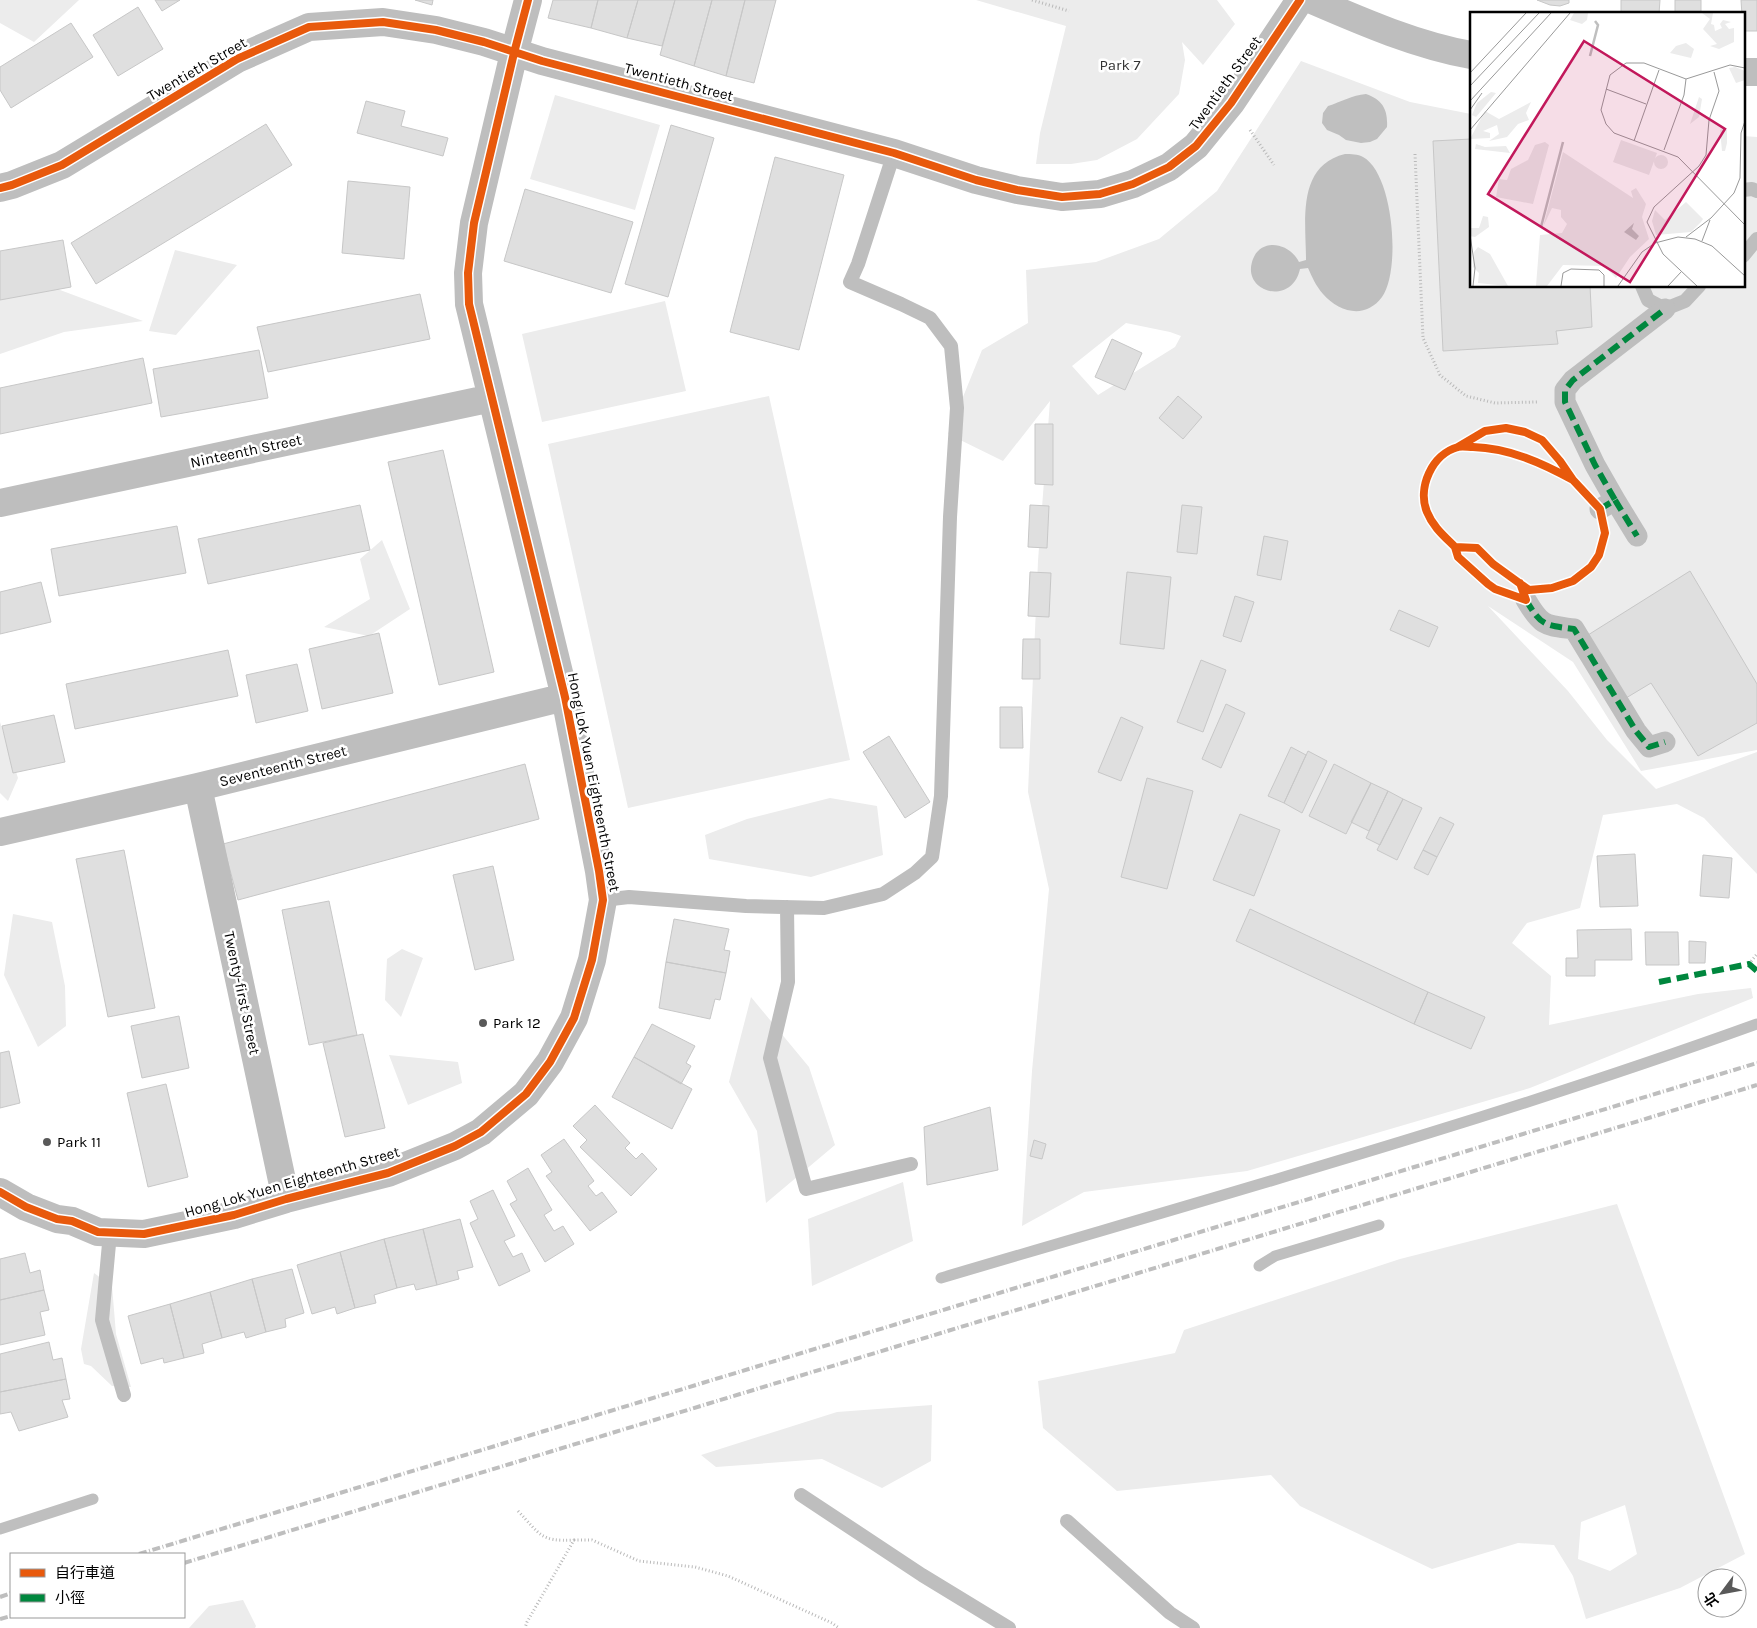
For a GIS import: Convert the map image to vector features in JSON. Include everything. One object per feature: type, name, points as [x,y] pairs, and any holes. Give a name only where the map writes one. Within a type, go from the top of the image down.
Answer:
[{"type":"street","name":"Hong Lok Yuen Eighteenth Street","points":[[0,1192],[26,1207],[57,1219],[72,1220],[98,1232],[144,1234],[180,1228],[234,1215],[286,1199],[388,1173],[455,1146],[481,1132],[526,1094],[550,1062],[574,1018],[592,960],[603,900],[593,837],[565,697],[469,304],[468,273],[474,223],[528,0]]},
{"type":"street","name":"Twentieth Street","points":[[0,188],[62,165],[237,59],[309,27],[383,22],[436,30],[484,42],[514,53],[894,153],[976,180],[1017,190],[1062,197],[1100,194],[1133,184],[1169,167],[1196,146],[1231,103],[1300,0]]},
{"type":"street","points":[[1312,0],[1362,22],[1446,51],[1470,55]]},
{"type":"street","points":[[1744,72],[1757,72]]},
{"type":"street","points":[[1637,536],[1607,504],[1595,465],[1565,402],[1565,390],[1573,380],[1665,309]]},
{"type":"street","name":"Ninteenth Street","points":[[0,503],[492,398]]},
{"type":"street","points":[[1526,600],[1535,616],[1546,625],[1574,629],[1636,731],[1649,747],[1665,742]]},
{"type":"street","name":"Seventeenth Street","points":[[0,832],[198,787],[565,697]]},
{"type":"street","name":"Twenty-first Street","points":[[198,787],[286,1199]]},
{"type":"lane","points":[[603,900],[629,897],[746,906],[824,908],[883,894],[915,873],[932,857],[941,796],[950,517],[957,408],[951,346],[930,318],[850,282],[858,264],[894,153]]},
{"type":"lane","points":[[1744,190],[1752,189],[1757,191]]},
{"type":"lane","points":[[1744,255],[1757,239]]},
{"type":"lane","points":[[1643,288],[1648,300],[1665,309],[1685,300],[1697,288]]},
{"type":"lane","points":[[787,906],[788,982],[770,1058],[806,1189],[911,1164]]},
{"type":"lane","points":[[110,1233],[102,1320],[124,1395]]},
{"type":"lane","points":[[802,1495],[922,1575],[1009,1628]]},
{"type":"lane","points":[[1067,1521],[1170,1613],[1193,1628]]},
{"type":"path","points":[[1032,0],[1069,11]]},
{"type":"path","points":[[1231,103],[1274,165]]},
{"type":"path","points":[[1415,154],[1423,338],[1440,375],[1466,396],[1495,403],[1565,402]]},
{"type":"path","points":[[1749,964],[1757,954]]},
{"type":"path","points":[[518,1511],[544,1539],[558,1541],[592,1540],[640,1561],[695,1566],[728,1576],[832,1623],[839,1628]]},
{"type":"path","points":[[525,1628],[574,1540]]},
{"type":"green space","points":[[0,0],[79,0],[34,42],[0,23]]},
{"type":"green space","name":"Park 7","points":[[976,0],[1217,0],[1235,24],[1203,65],[1182,42],[1185,60],[1179,94],[1137,139],[1097,160],[1071,164],[1036,164],[1040,133],[1066,26]]},
{"type":"green space","points":[[1301,61],[1410,102],[1470,114],[1470,288],[1744,288],[1744,136],[1757,137],[1757,750],[1641,771],[1573,662],[1488,606],[1568,691],[1607,740],[1656,789],[1757,752],[1757,874],[1704,818],[1677,804],[1603,815],[1580,908],[1527,923],[1512,943],[1551,976],[1549,1025],[1698,994],[1751,988],[1753,998],[1530,1088],[1247,1171],[1084,1192],[1022,1226],[1032,1071],[1049,889],[1028,792],[1038,561],[1050,401],[1003,461],[948,434],[982,350],[1028,323],[1026,270],[1096,262],[1159,239],[1217,191]],"holes":[[[1126,323],[1181,336],[1175,347],[1098,395],[1072,366]]]},
{"type":"green space","points":[[555,95],[660,125],[635,210],[530,179]]},
{"type":"green space","points":[[175,250],[237,265],[176,335],[149,331]]},
{"type":"green space","points":[[36,281],[143,321],[64,332],[0,354],[0,295]]},
{"type":"green space","points":[[665,301],[686,391],[542,422],[522,334]]},
{"type":"green space","points":[[769,396],[850,760],[628,808],[548,444]]},
{"type":"green space","points":[[382,540],[410,609],[369,636],[324,627],[370,599],[360,559]]},
{"type":"green space","points":[[0,722],[18,778],[8,801],[0,793]]},
{"type":"green space","points":[[830,798],[877,806],[883,855],[811,877],[709,859],[705,835],[747,819]]},
{"type":"green space","points":[[13,914],[52,922],[65,986],[66,1026],[38,1047],[4,975]]},
{"type":"green space","points":[[402,949],[423,958],[401,1017],[385,1000],[387,959]]},
{"type":"green space","points":[[751,997],[809,1067],[835,1145],[766,1203],[757,1131],[729,1082]]},
{"type":"green space","points":[[389,1055],[458,1062],[462,1083],[408,1105]]},
{"type":"green space","points":[[903,1182],[913,1241],[812,1286],[808,1219]]},
{"type":"green space","points":[[1617,1204],[1745,1554],[1718,1568],[1697,1568],[1697,1579],[1680,1588],[1586,1619],[1573,1576],[1554,1545],[1518,1543],[1432,1569],[1300,1506],[1271,1475],[1117,1491],[1043,1428],[1038,1381],[1175,1353],[1184,1330],[1400,1259]],"holes":[[[1625,1505],[1637,1554],[1610,1571],[1578,1559],[1581,1522]]]},
{"type":"green space","points":[[94,1273],[112,1286],[116,1334],[131,1387],[112,1386],[91,1366],[84,1364],[81,1349]]},
{"type":"green space","points":[[932,1405],[931,1461],[882,1488],[822,1459],[716,1467],[701,1455],[837,1412]]},
{"type":"green space","points":[[243,1600],[256,1626],[255,1628],[189,1628],[209,1606]]},
{"type":"shaded area","points":[[1366,94],[1377,99],[1383,106],[1387,116],[1387,127],[1377,139],[1361,143],[1346,140],[1327,130],[1322,123],[1323,113],[1328,106],[1351,97]]},
{"type":"shaded area","points":[[1345,154],[1361,156],[1373,167],[1382,182],[1388,202],[1393,246],[1388,284],[1382,297],[1368,309],[1352,311],[1344,309],[1323,294],[1316,285],[1308,268],[1300,269],[1295,281],[1288,288],[1270,291],[1261,288],[1251,273],[1252,262],[1261,249],[1274,245],[1288,250],[1299,262],[1306,260],[1305,213],[1311,183],[1318,170],[1329,160]]},
{"type":"building","points":[[155,0],[180,0],[162,11]]},
{"type":"building","points":[[415,0],[433,0],[432,5]]},
{"type":"building","points":[[553,0],[598,0],[591,28],[548,18]]},
{"type":"building","points":[[598,0],[638,0],[627,38],[591,28]]},
{"type":"building","points":[[638,0],[675,0],[662,46],[627,38]]},
{"type":"building","points":[[675,0],[712,0],[694,66],[660,55]]},
{"type":"building","points":[[712,0],[745,0],[726,76],[694,66]]},
{"type":"building","points":[[745,0],[776,0],[754,83],[726,76]]},
{"type":"building","points":[[1537,0],[1569,0],[1569,3],[1560,6],[1550,5]]},
{"type":"building","points":[[1621,0],[1660,0],[1659,12],[1621,12]]},
{"type":"building","points":[[1675,0],[1701,0],[1701,12],[1675,12]]},
{"type":"building","points":[[1741,0],[1757,0],[1757,31],[1744,31],[1744,12],[1742,12]]},
{"type":"building","points":[[138,7],[163,49],[118,76],[93,35]]},
{"type":"building","points":[[71,23],[93,57],[11,108],[0,90],[0,67]]},
{"type":"building","points":[[366,101],[405,111],[401,126],[448,138],[443,156],[357,133]]},
{"type":"building","points":[[266,124],[292,165],[96,284],[71,243]]},
{"type":"building","points":[[671,125],[714,138],[668,297],[625,284]]},
{"type":"building","points":[[1470,139],[1470,288],[1590,288],[1592,327],[1556,331],[1558,344],[1443,351],[1433,141]]},
{"type":"building","points":[[775,157],[844,175],[799,350],[730,332]]},
{"type":"building","points":[[348,181],[410,187],[404,259],[342,253]]},
{"type":"building","points":[[525,189],[633,222],[611,293],[504,261]]},
{"type":"building","points":[[63,240],[71,287],[0,300],[0,251]]},
{"type":"building","points":[[420,294],[430,339],[268,372],[257,327]]},
{"type":"building","points":[[1112,339],[1142,353],[1125,390],[1095,377]]},
{"type":"building","points":[[259,350],[268,398],[161,417],[153,369]]},
{"type":"building","points":[[143,358],[152,403],[0,434],[0,388]]},
{"type":"building","points":[[1178,396],[1202,417],[1183,439],[1159,418]]},
{"type":"building","points":[[1035,424],[1053,424],[1053,485],[1035,484]]},
{"type":"building","points":[[443,450],[494,672],[439,685],[388,462]]},
{"type":"building","points":[[360,505],[370,550],[208,584],[198,539]]},
{"type":"building","points":[[1030,505],[1049,506],[1047,548],[1028,547]]},
{"type":"building","points":[[1182,505],[1202,507],[1197,554],[1177,552]]},
{"type":"building","points":[[177,526],[186,573],[59,596],[51,549]]},
{"type":"building","points":[[1264,536],[1288,541],[1281,580],[1257,575]]},
{"type":"building","points":[[1690,571],[1757,684],[1757,723],[1698,756],[1651,683],[1626,698],[1588,635]]},
{"type":"building","points":[[1030,572],[1051,573],[1049,617],[1028,616]]},
{"type":"building","points":[[1127,572],[1171,577],[1164,649],[1120,644]]},
{"type":"building","points":[[41,582],[51,622],[0,634],[0,592]]},
{"type":"building","points":[[1235,596],[1254,602],[1241,642],[1223,636]]},
{"type":"building","points":[[1399,610],[1438,627],[1429,647],[1390,630]]},
{"type":"building","points":[[379,633],[393,693],[322,709],[309,649]]},
{"type":"building","points":[[1023,639],[1040,639],[1040,679],[1022,679]]},
{"type":"building","points":[[228,650],[238,696],[75,729],[66,684]]},
{"type":"building","points":[[1201,660],[1226,670],[1203,732],[1177,722]]},
{"type":"building","points":[[297,664],[308,711],[256,723],[246,675]]},
{"type":"building","points":[[1226,704],[1245,713],[1221,768],[1202,759]]},
{"type":"building","points":[[1000,707],[1022,707],[1023,748],[1000,748]]},
{"type":"building","points":[[54,715],[65,762],[13,773],[2,726]]},
{"type":"building","points":[[1121,717],[1143,727],[1121,781],[1098,772]]},
{"type":"building","points":[[889,736],[930,802],[905,818],[863,752]]},
{"type":"building","points":[[1291,747],[1306,755],[1284,803],[1268,796]]},
{"type":"building","points":[[1308,751],[1327,761],[1302,813],[1284,803]]},
{"type":"building","points":[[525,764],[539,819],[238,900],[223,844]]},
{"type":"building","points":[[1334,764],[1371,783],[1346,834],[1309,816]]},
{"type":"building","points":[[1147,778],[1193,791],[1167,889],[1121,877]]},
{"type":"building","points":[[1371,783],[1388,791],[1369,831],[1351,822]]},
{"type":"building","points":[[1388,791],[1403,799],[1380,845],[1366,838]]},
{"type":"building","points":[[1403,799],[1422,808],[1397,860],[1377,850]]},
{"type":"building","points":[[1240,814],[1280,830],[1254,896],[1213,880]]},
{"type":"building","points":[[1440,817],[1454,824],[1437,857],[1423,850]]},
{"type":"building","points":[[124,850],[155,1008],[108,1017],[76,859]]},
{"type":"building","points":[[1423,850],[1437,857],[1428,875],[1414,868]]},
{"type":"building","points":[[1635,854],[1638,906],[1600,907],[1597,856]]},
{"type":"building","points":[[1703,855],[1732,858],[1729,898],[1700,896]]},
{"type":"building","points":[[493,866],[514,960],[475,970],[453,875]]},
{"type":"building","points":[[329,901],[357,1035],[309,1045],[282,910]]},
{"type":"building","points":[[1250,909],[1428,992],[1414,1024],[1236,941]]},
{"type":"building","points":[[674,919],[729,929],[724,950],[730,951],[726,973],[666,962]]},
{"type":"building","points":[[1631,929],[1632,960],[1595,960],[1595,976],[1566,976],[1566,958],[1578,958],[1577,930]]},
{"type":"building","points":[[1645,932],[1678,932],[1679,965],[1646,965]]},
{"type":"building","points":[[1689,941],[1706,942],[1705,963],[1689,963]]},
{"type":"building","points":[[666,962],[726,973],[720,1000],[715,999],[710,1019],[659,1008]]},
{"type":"building","points":[[1428,992],[1485,1017],[1471,1049],[1414,1024]]},
{"type":"building","points":[[179,1016],[189,1068],[142,1078],[131,1026]]},
{"type":"building","points":[[652,1024],[695,1046],[686,1063],[691,1066],[681,1084],[634,1057]]},
{"type":"building","points":[[363,1034],[385,1128],[345,1137],[323,1043]]},
{"type":"building","points":[[9,1051],[20,1103],[0,1108],[0,1053]]},
{"type":"building","points":[[634,1057],[692,1089],[672,1129],[612,1097]]},
{"type":"building","points":[[166,1084],[188,1177],[148,1187],[127,1093]]},
{"type":"building","points":[[595,1105],[630,1143],[625,1148],[636,1159],[642,1153],[657,1169],[631,1196],[580,1147],[587,1140],[573,1126]]},
{"type":"building","points":[[990,1107],[998,1170],[927,1185],[924,1127]]},
{"type":"building","points":[[564,1139],[594,1181],[588,1186],[596,1196],[602,1192],[617,1212],[590,1231],[546,1176],[552,1172],[541,1155]]},
{"type":"building","points":[[1034,1140],[1046,1144],[1042,1159],[1030,1156]]},
{"type":"building","points":[[528,1168],[552,1210],[544,1215],[554,1231],[563,1226],[574,1244],[545,1262],[510,1204],[517,1200],[507,1181]]},
{"type":"building","points":[[493,1190],[515,1236],[504,1241],[513,1257],[522,1253],[530,1271],[499,1286],[470,1223],[478,1219],[470,1201]]},
{"type":"building","points":[[460,1219],[473,1267],[457,1271],[459,1279],[437,1285],[423,1229]]},
{"type":"building","points":[[423,1229],[437,1285],[416,1290],[414,1284],[397,1288],[384,1239]]},
{"type":"building","points":[[384,1239],[397,1288],[374,1295],[376,1303],[355,1308],[340,1252]]},
{"type":"building","points":[[340,1252],[355,1308],[337,1314],[335,1307],[312,1314],[297,1265]]},
{"type":"building","points":[[25,1253],[30,1273],[40,1270],[44,1290],[0,1300],[0,1259]]},
{"type":"building","points":[[292,1269],[304,1313],[285,1319],[286,1327],[266,1332],[252,1279]]},
{"type":"building","points":[[252,1279],[266,1332],[246,1338],[244,1332],[222,1338],[210,1292]]},
{"type":"building","points":[[44,1290],[49,1310],[40,1312],[45,1335],[0,1345],[0,1300]]},
{"type":"building","points":[[210,1292],[222,1338],[202,1344],[204,1353],[184,1358],[170,1304]]},
{"type":"building","points":[[170,1304],[184,1358],[164,1363],[163,1358],[141,1364],[128,1316]]},
{"type":"building","points":[[49,1342],[53,1360],[62,1358],[66,1379],[0,1392],[0,1354]]},
{"type":"building","points":[[66,1379],[70,1399],[62,1400],[68,1417],[19,1431],[11,1412],[0,1414],[0,1392]]},
{"type":"waterway","points":[[941,1278],[1453,1126],[1757,1024]]},
{"type":"waterway","points":[[1259,1266],[1275,1256],[1379,1225]]},
{"type":"waterway","points":[[0,1529],[93,1499]]},
{"type":"railway","points":[[142,1553],[1757,1063]]},
{"type":"railway","points":[[185,1563],[1757,1085]]},
{"type":"railway","points":[[0,1597],[10,1593]]},
{"type":"railway","points":[[0,1619],[10,1616]]},
{"type":"marked path","points":[[1600,509],[1615,500],[1595,465],[1565,402],[1565,390],[1573,380],[1665,309]]},
{"type":"marked path","points":[[1615,500],[1637,536]]},
{"type":"marked path","points":[[1526,600],[1536,615],[1545,623],[1574,629],[1636,731],[1649,747],[1665,742]]},
{"type":"marked path","points":[[1659,982],[1749,964],[1757,971]]},
{"type":"cycle path","points":[[0,1192],[26,1207],[57,1219],[72,1221],[98,1232],[144,1234],[234,1215],[286,1199],[388,1173],[455,1146],[481,1132],[526,1094],[550,1062],[574,1018],[592,960],[603,900],[599,871],[565,697],[469,304],[468,273],[474,223],[528,0]]},
{"type":"cycle path","points":[[0,188],[62,165],[237,59],[309,27],[383,22],[436,30],[484,42],[542,61],[894,153],[976,180],[1017,190],[1062,197],[1100,194],[1133,184],[1169,167],[1196,146],[1231,103],[1300,0]]},
{"type":"cycle path","points":[[1458,447],[1485,431],[1506,428],[1525,432],[1542,440],[1573,480],[1600,509],[1605,533],[1599,555],[1591,567],[1573,581],[1552,588],[1529,590],[1493,564],[1477,548],[1455,547],[1439,531],[1429,517],[1424,503],[1424,493],[1429,473],[1434,464],[1449,451],[1460,447],[1473,447],[1499,450],[1525,457],[1573,480]]},
{"type":"cycle path","points":[[1455,547],[1458,557],[1488,584],[1495,589],[1526,600],[1520,583]]},
{"type":"place","name":"Park 12","points":[[483,1023]]},
{"type":"place","name":"Park 11","points":[[47,1142]]}]
